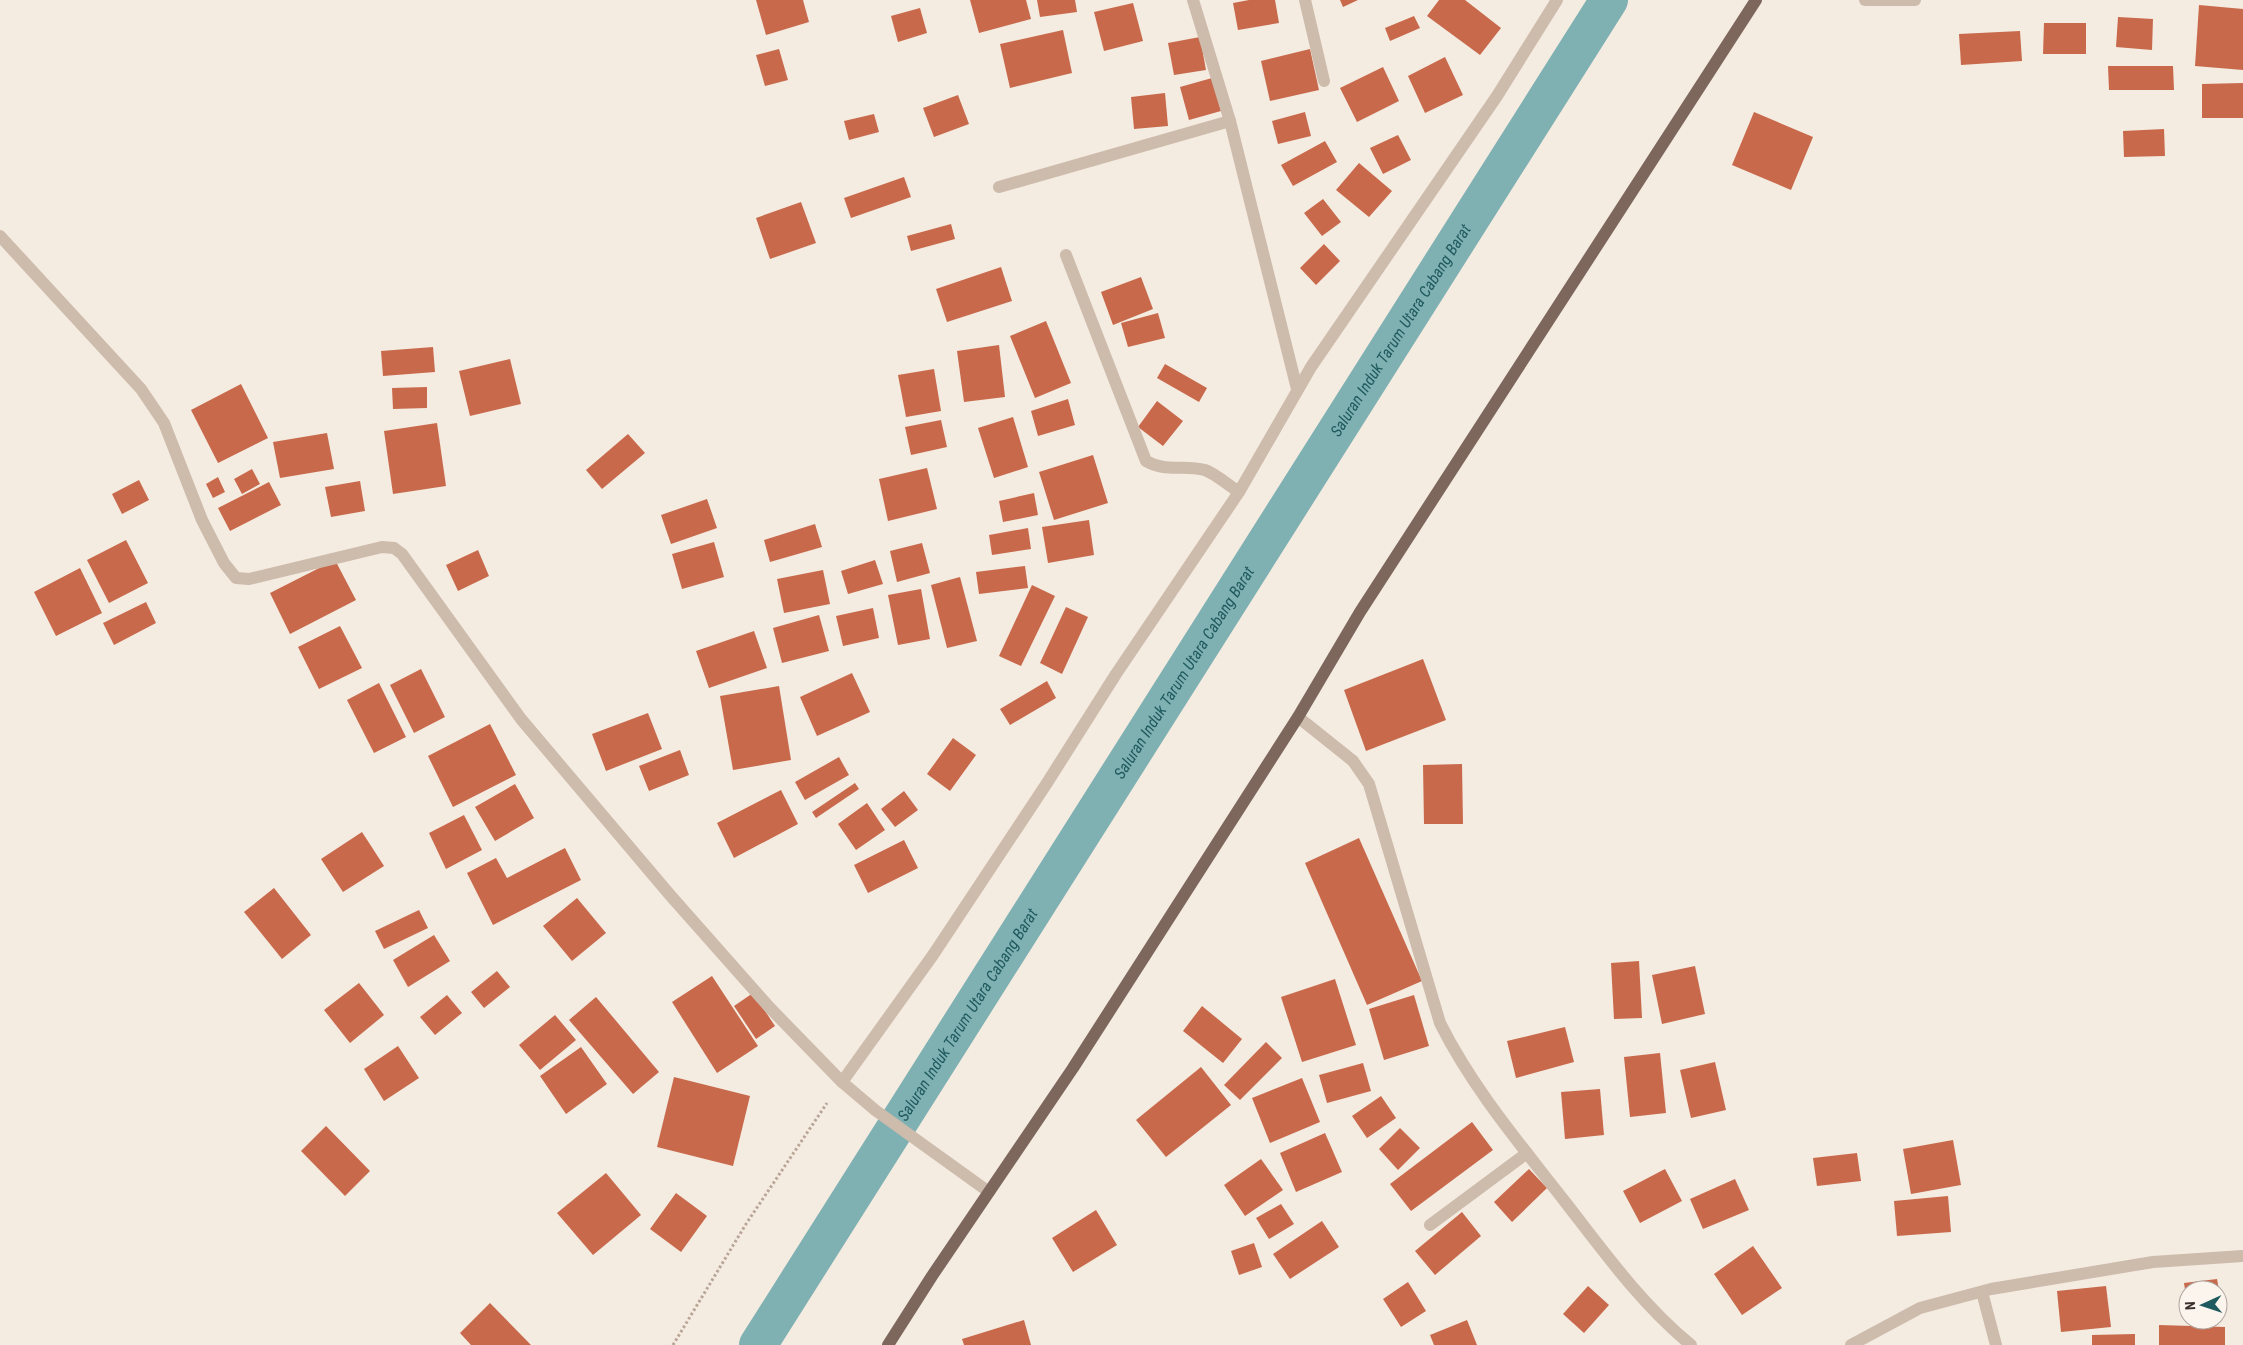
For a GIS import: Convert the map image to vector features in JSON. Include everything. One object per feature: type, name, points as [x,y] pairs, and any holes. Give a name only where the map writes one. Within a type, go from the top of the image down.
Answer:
[{"type":"main road","points":[[888,1345],[1073,1068],[1298,717],[1360,612],[1756,0]]},
{"type":"street","points":[[1193,0],[1230,121],[1297,389]]},
{"type":"street","points":[[1305,0],[1324,81]]},
{"type":"street","points":[[842,1082],[933,955],[1047,783],[1116,674],[1239,492],[1297,389],[1497,96],[1556,0]]},
{"type":"street","points":[[1865,0],[1915,0]]},
{"type":"street","points":[[999,187],[1230,121]]},
{"type":"street","points":[[0,236],[141,390],[156,410],[164,422],[202,520],[229,571],[236,578],[249,579],[382,547],[394,548],[402,554],[521,719],[725,959],[842,1082],[875,1110],[990,1192]]},
{"type":"street","points":[[1066,255],[1146,461],[1164,469],[1194,468],[1206,471],[1239,492]]},
{"type":"street","points":[[1298,717],[1353,761],[1369,784],[1440,1023],[1458,1059],[1527,1153],[1625,1278],[1674,1331],[1691,1345]]},
{"type":"street","points":[[1430,1225],[1527,1153]]},
{"type":"street","points":[[1851,1345],[1920,1308],[2029,1281],[2153,1262],[2243,1256]]},
{"type":"street","points":[[1982,1292],[1996,1345]]},
{"type":"path","points":[[673,1345],[746,1224],[842,1082]]},
{"type":"building","points":[[756,0],[803,0],[809,22],[766,35]]},
{"type":"building","points":[[970,0],[1026,0],[1031,19],[979,33]]},
{"type":"building","points":[[1037,0],[1075,0],[1077,12],[1040,17]]},
{"type":"building","points":[[1249,0],[1275,0],[1279,23],[1238,30],[1233,3]]},
{"type":"building","points":[[1340,0],[1358,0],[1343,7]]},
{"type":"building","points":[[1439,0],[1465,0],[1501,28],[1480,55],[1427,16]]},
{"type":"building","points":[[1133,3],[1143,41],[1104,51],[1094,12]]},
{"type":"building","points":[[2199,5],[2243,9],[2243,70],[2195,66]]},
{"type":"building","points":[[920,8],[927,33],[898,42],[891,16]]},
{"type":"building","points":[[1414,16],[1420,28],[1390,41],[1385,28]]},
{"type":"building","points":[[2118,17],[2153,19],[2152,50],[2116,47]]},
{"type":"building","points":[[2044,23],[2086,23],[2086,54],[2043,54]]},
{"type":"building","points":[[1063,30],[1072,73],[1010,88],[1000,44]]},
{"type":"building","points":[[2020,31],[2022,61],[1961,65],[1959,34]]},
{"type":"building","points":[[1200,37],[1206,70],[1174,75],[1168,43]]},
{"type":"building","points":[[779,49],[788,80],[765,86],[756,55]]},
{"type":"building","points":[[1310,49],[1319,90],[1270,101],[1261,61]]},
{"type":"building","points":[[1445,57],[1463,95],[1425,113],[1408,76]]},
{"type":"building","points":[[2108,66],[2173,66],[2174,90],[2109,90]]},
{"type":"building","points":[[1383,67],[1399,101],[1357,122],[1340,88]]},
{"type":"building","points":[[1212,78],[1221,111],[1189,120],[1180,87]]},
{"type":"building","points":[[2243,83],[2243,118],[2202,118],[2202,84]]},
{"type":"building","points":[[1165,93],[1168,126],[1134,129],[1131,97]]},
{"type":"building","points":[[958,95],[969,124],[934,137],[923,108]]},
{"type":"building","points":[[1305,112],[1311,136],[1278,144],[1272,121]]},
{"type":"building","points":[[1754,112],[1813,137],[1791,190],[1732,165]]},
{"type":"building","points":[[874,114],[879,132],[849,140],[844,121]]},
{"type":"building","points":[[2164,129],[2165,156],[2124,157],[2123,131]]},
{"type":"building","points":[[1398,135],[1411,160],[1383,174],[1370,148]]},
{"type":"building","points":[[1325,141],[1337,162],[1293,186],[1281,165]]},
{"type":"building","points":[[1359,163],[1392,191],[1369,217],[1336,190]]},
{"type":"building","points":[[904,177],[911,197],[851,218],[844,198]]},
{"type":"building","points":[[1323,199],[1341,222],[1322,236],[1304,213]]},
{"type":"building","points":[[801,202],[816,243],[770,259],[756,218]]},
{"type":"building","points":[[951,224],[955,239],[911,251],[907,236]]},
{"type":"building","points":[[1324,244],[1340,261],[1316,285],[1300,268]]},
{"type":"building","points":[[1001,267],[1012,301],[947,322],[936,289]]},
{"type":"building","points":[[1141,277],[1153,309],[1113,325],[1101,292]]},
{"type":"building","points":[[1158,313],[1165,338],[1128,347],[1121,323]]},
{"type":"building","points":[[1046,321],[1071,383],[1035,398],[1010,336]]},
{"type":"building","points":[[999,345],[1005,397],[964,402],[957,351]]},
{"type":"building","points":[[433,347],[435,372],[383,376],[381,351]]},
{"type":"building","points":[[510,359],[521,404],[470,416],[459,371]]},
{"type":"building","points":[[1165,364],[1207,388],[1199,402],[1157,378]]},
{"type":"building","points":[[934,369],[941,411],[906,417],[898,375]]},
{"type":"building","points":[[241,384],[268,438],[218,463],[191,410]]},
{"type":"building","points":[[427,387],[427,408],[393,409],[392,388]]},
{"type":"building","points":[[1068,399],[1075,425],[1038,436],[1031,411]]},
{"type":"building","points":[[1157,401],[1183,421],[1163,446],[1138,427]]},
{"type":"building","points":[[1013,417],[1028,467],[994,478],[978,428]]},
{"type":"building","points":[[941,420],[947,447],[911,455],[905,427]]},
{"type":"building","points":[[437,423],[446,486],[393,494],[384,431]]},
{"type":"building","points":[[327,433],[334,469],[280,478],[273,442]]},
{"type":"building","points":[[628,434],[645,453],[602,489],[586,470]]},
{"type":"building","points":[[1093,455],[1108,503],[1054,520],[1039,472]]},
{"type":"building","points":[[927,468],[937,509],[888,521],[879,479]]},
{"type":"building","points":[[252,469],[260,484],[242,494],[234,479]]},
{"type":"building","points":[[218,477],[225,492],[213,498],[206,484]]},
{"type":"building","points":[[139,480],[149,500],[122,514],[112,494]]},
{"type":"building","points":[[360,481],[365,511],[331,517],[325,487]]},
{"type":"building","points":[[269,482],[281,505],[230,531],[218,508]]},
{"type":"building","points":[[1034,493],[1038,515],[1003,522],[999,501]]},
{"type":"building","points":[[707,499],[717,528],[671,544],[661,515]]},
{"type":"building","points":[[1089,520],[1094,555],[1048,563],[1042,527]]},
{"type":"building","points":[[815,524],[822,547],[770,562],[764,540]]},
{"type":"building","points":[[1028,528],[1031,549],[992,555],[989,535]]},
{"type":"building","points":[[126,540],[148,583],[109,603],[87,560]]},
{"type":"building","points":[[714,542],[724,577],[682,589],[672,554]]},
{"type":"building","points":[[922,543],[930,573],[897,582],[890,551]]},
{"type":"building","points":[[478,550],[489,576],[458,591],[446,565]]},
{"type":"building","points":[[335,560],[356,600],[290,634],[270,593]]},
{"type":"building","points":[[875,560],[883,584],[848,594],[841,571]]},
{"type":"building","points":[[1025,566],[1028,588],[979,594],[976,572]]},
{"type":"building","points":[[80,568],[102,613],[56,636],[34,592]]},
{"type":"building","points":[[823,570],[830,604],[784,613],[777,579]]},
{"type":"building","points":[[960,577],[977,641],[947,648],[931,585]]},
{"type":"building","points":[[1032,585],[1055,596],[1021,666],[999,656]]},
{"type":"building","points":[[921,589],[930,639],[898,645],[888,595]]},
{"type":"building","points":[[146,602],[156,623],[114,645],[103,623]]},
{"type":"building","points":[[1066,607],[1088,617],[1062,674],[1040,663]]},
{"type":"building","points":[[873,608],[879,638],[843,646],[836,616]]},
{"type":"building","points":[[819,615],[829,651],[782,663],[773,628]]},
{"type":"building","points":[[340,626],[362,668],[319,689],[298,647]]},
{"type":"building","points":[[754,631],[767,668],[709,688],[696,651]]},
{"type":"building","points":[[1423,659],[1446,720],[1366,751],[1344,690]]},
{"type":"building","points":[[421,669],[445,717],[414,733],[390,685]]},
{"type":"building","points":[[852,673],[870,712],[817,736],[800,697]]},
{"type":"building","points":[[1047,681],[1056,698],[1010,725],[1000,709]]},
{"type":"building","points":[[379,683],[406,737],[374,753],[347,700]]},
{"type":"building","points":[[779,686],[791,760],[733,770],[720,696]]},
{"type":"building","points":[[648,713],[662,749],[606,771],[592,734]]},
{"type":"building","points":[[490,724],[516,775],[453,807],[428,756]]},
{"type":"building","points":[[953,738],[976,755],[950,791],[927,774]]},
{"type":"building","points":[[680,750],[689,775],[649,791],[639,766]]},
{"type":"building","points":[[839,757],[849,775],[805,800],[795,782]]},
{"type":"building","points":[[1462,764],[1463,824],[1424,824],[1423,765]]},
{"type":"building","points":[[855,783],[859,789],[816,818],[812,812]]},
{"type":"building","points":[[515,784],[534,818],[495,841],[475,807]]},
{"type":"building","points":[[781,790],[798,824],[734,858],[717,823]]},
{"type":"building","points":[[904,791],[918,810],[895,827],[881,809]]},
{"type":"building","points":[[867,803],[885,830],[856,850],[838,824]]},
{"type":"building","points":[[464,815],[482,850],[446,869],[429,833]]},
{"type":"building","points":[[362,832],[384,866],[343,892],[321,859]]},
{"type":"building","points":[[1359,838],[1422,981],[1367,1005],[1305,863]]},
{"type":"building","points":[[904,840],[918,868],[868,893],[854,865]]},
{"type":"building","points":[[565,848],[581,880],[493,925],[467,873],[496,858],[507,878]]},
{"type":"building","points":[[274,888],[311,935],[282,959],[244,912]]},
{"type":"building","points":[[577,898],[606,933],[572,961],[543,926]]},
{"type":"building","points":[[419,910],[428,928],[384,949],[375,931]]},
{"type":"building","points":[[434,935],[450,961],[408,987],[393,960]]},
{"type":"building","points":[[1639,961],[1642,1018],[1614,1019],[1611,963]]},
{"type":"building","points":[[1695,966],[1705,1014],[1662,1024],[1652,975]]},
{"type":"building","points":[[497,971],[510,987],[484,1008],[471,992]]},
{"type":"building","points":[[712,976],[758,1046],[717,1073],[672,1002]]},
{"type":"building","points":[[1335,979],[1356,1045],[1302,1062],[1281,997]]},
{"type":"building","points":[[359,983],[384,1015],[350,1043],[324,1010]]},
{"type":"building","points":[[753,993],[775,1026],[756,1039],[734,1006]]},
{"type":"building","points":[[447,995],[462,1013],[435,1035],[420,1017]]},
{"type":"building","points":[[1414,995],[1429,1046],[1384,1060],[1369,1009]]},
{"type":"building","points":[[596,997],[659,1072],[633,1094],[569,1020]]},
{"type":"building","points":[[1202,1006],[1242,1039],[1223,1063],[1183,1031]]},
{"type":"building","points":[[555,1015],[576,1040],[540,1070],[519,1045]]},
{"type":"building","points":[[1565,1027],[1574,1062],[1516,1078],[1507,1041]]},
{"type":"building","points":[[1266,1042],[1282,1058],[1240,1100],[1224,1085]]},
{"type":"building","points":[[398,1046],[419,1078],[384,1101],[364,1069]]},
{"type":"building","points":[[581,1047],[607,1084],[566,1114],[540,1076]]},
{"type":"building","points":[[1660,1053],[1666,1113],[1630,1117],[1624,1057]]},
{"type":"building","points":[[1715,1062],[1726,1110],[1691,1118],[1680,1070]]},
{"type":"building","points":[[1363,1063],[1371,1091],[1327,1103],[1319,1075]]},
{"type":"building","points":[[1201,1067],[1231,1105],[1166,1157],[1136,1120]]},
{"type":"building","points":[[674,1077],[750,1096],[733,1166],[657,1147]]},
{"type":"building","points":[[1302,1078],[1320,1122],[1270,1143],[1252,1098]]},
{"type":"building","points":[[1600,1089],[1604,1135],[1565,1139],[1561,1092]]},
{"type":"building","points":[[1381,1096],[1396,1118],[1367,1138],[1352,1116]]},
{"type":"building","points":[[1472,1122],[1493,1150],[1411,1211],[1390,1184]]},
{"type":"building","points":[[326,1126],[370,1171],[345,1196],[301,1151]]},
{"type":"building","points":[[1400,1128],[1420,1148],[1398,1170],[1379,1149]]},
{"type":"building","points":[[1325,1133],[1342,1172],[1296,1192],[1280,1153]]},
{"type":"building","points":[[1953,1140],[1961,1185],[1911,1194],[1903,1149]]},
{"type":"building","points":[[1857,1153],[1861,1181],[1817,1186],[1813,1158]]},
{"type":"building","points":[[1261,1159],[1283,1190],[1245,1216],[1224,1185]]},
{"type":"building","points":[[1529,1169],[1547,1188],[1512,1222],[1494,1202]]},
{"type":"building","points":[[1665,1169],[1682,1201],[1640,1223],[1623,1191]]},
{"type":"building","points":[[606,1173],[641,1215],[593,1255],[557,1213]]},
{"type":"building","points":[[1735,1179],[1749,1210],[1703,1229],[1690,1199]]},
{"type":"building","points":[[676,1193],[707,1216],[681,1252],[650,1229]]},
{"type":"building","points":[[1948,1196],[1951,1232],[1897,1236],[1894,1201]]},
{"type":"building","points":[[1281,1204],[1294,1224],[1269,1239],[1256,1218]]},
{"type":"building","points":[[1096,1210],[1117,1245],[1073,1272],[1052,1238]]},
{"type":"building","points":[[1462,1212],[1481,1236],[1435,1275],[1415,1251]]},
{"type":"building","points":[[1322,1221],[1339,1247],[1290,1279],[1273,1254]]},
{"type":"building","points":[[1254,1243],[1262,1267],[1239,1275],[1231,1251]]},
{"type":"building","points":[[1753,1246],[1782,1288],[1742,1315],[1714,1274]]},
{"type":"building","points":[[1408,1282],[1426,1311],[1401,1327],[1383,1299]]},
{"type":"building","points":[[1588,1286],[1609,1305],[1584,1333],[1563,1314]]},
{"type":"building","points":[[2106,1286],[2111,1327],[2061,1332],[2057,1291]]},
{"type":"building","points":[[490,1303],[531,1345],[471,1345],[460,1333]]},
{"type":"building","points":[[1024,1320],[1031,1345],[964,1345],[962,1339]]},
{"type":"building","points":[[1467,1320],[1477,1345],[1434,1345],[1430,1335]]},
{"type":"building","points":[[2159,1325],[2178,1326],[2178,1330],[2225,1330],[2225,1345],[2159,1345]]},
{"type":"building","points":[[2135,1334],[2135,1345],[2092,1345],[2092,1335]]},
{"type":"waterway","name":"Saluran Induk Tarum Utara Cabang Barat","points":[[758,1345],[1609,0]]}]
